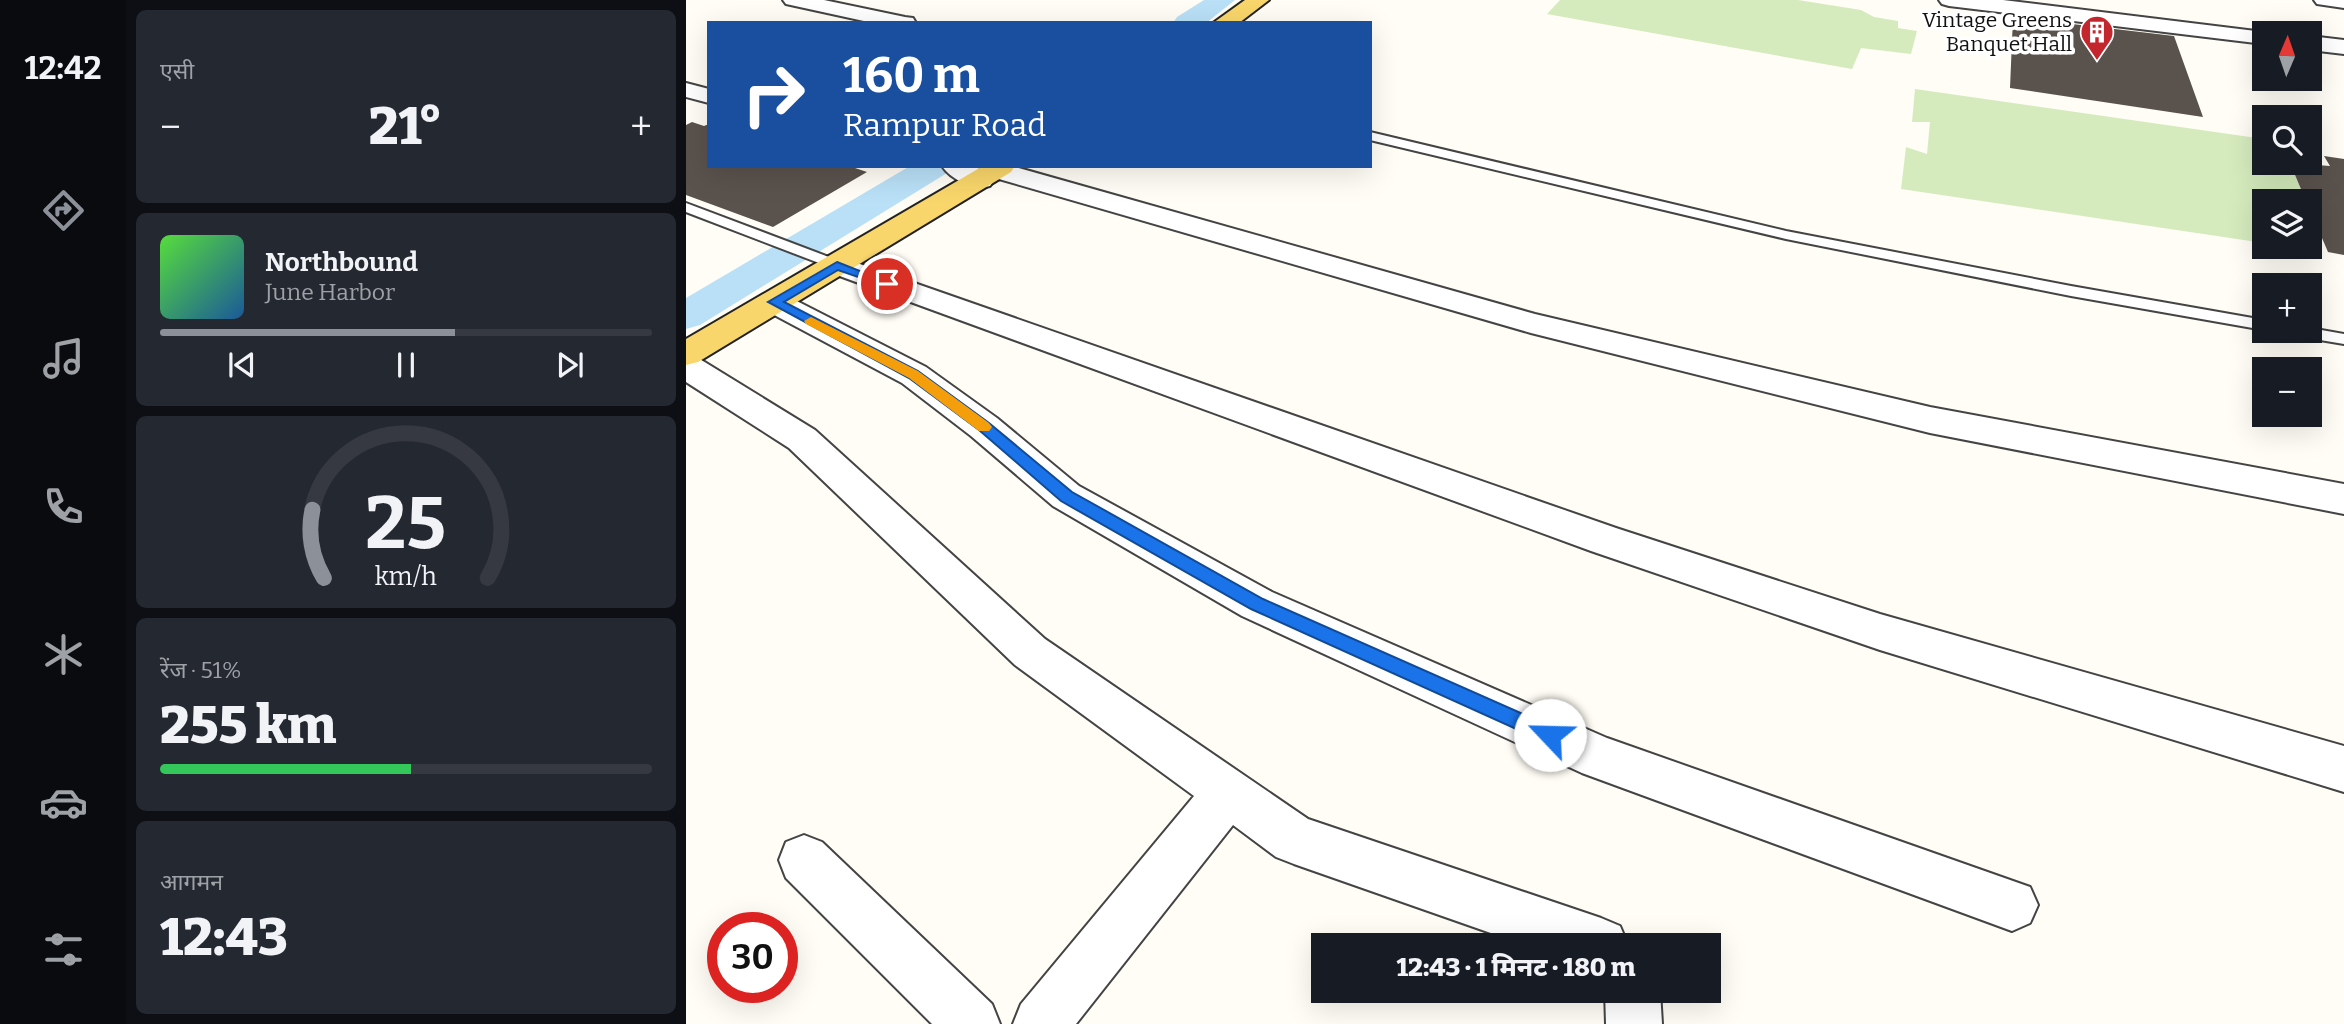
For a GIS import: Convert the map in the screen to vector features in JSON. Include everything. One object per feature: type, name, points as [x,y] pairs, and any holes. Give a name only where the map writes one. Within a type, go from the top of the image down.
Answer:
[{"type":"main road","points":[[1227,21],[1259,0]]},
{"type":"main road","points":[[686,354],[774,302],[821,260],[979,170]]},
{"type":"street","points":[[793,0],[895,21]]},
{"type":"street","points":[[1949,0],[2252,36]]},
{"type":"street","points":[[2324,0],[2344,2]]},
{"type":"street","points":[[2322,44],[2344,47]]},
{"type":"street","points":[[686,90],[707,95]]},
{"type":"street","points":[[979,170],[1531,323],[1930,420],[2344,499]]},
{"type":"street","points":[[821,260],[1592,535],[1880,632],[2344,769]]},
{"type":"street","points":[[774,302],[914,375],[984,427],[1066,496],[1257,604],[1599,757],[2012,905]]},
{"type":"street","points":[[686,366],[802,439],[1030,652],[1294,839],[1566,933]]},
{"type":"street","points":[[1041,1024],[1228,792]]},
{"type":"street","points":[[804,860],[972,1024]]},
{"type":"street","points":[[1633,1003],[1634,1024]]},
{"type":"lane","points":[[1372,136],[1786,235],[2071,291],[2252,323]]},
{"type":"lane","points":[[686,207],[821,260]]},
{"type":"lane","points":[[2322,335],[2344,339]]},
{"type":"green space","points":[[1560,0],[1798,0],[1861,10],[1874,17],[1898,21],[1898,28],[1917,31],[1911,54],[1861,48],[1852,69],[1547,14]]},
{"type":"green space","points":[[1915,89],[2252,137],[2252,175],[2295,175],[2301,189],[2252,189],[2252,241],[1901,189],[1906,147],[1927,154],[1930,122],[1912,122]]},
{"type":"building","name":"Vintage Greens Banquet Hall","points":[[2013,17],[2174,36],[2203,117],[2010,88]]},
{"type":"building","points":[[692,122],[707,125],[707,168],[855,168],[867,172],[773,227],[686,195],[686,125]]},
{"type":"building","points":[[2324,156],[2344,159],[2344,255],[2328,252],[2322,238],[2322,189],[2301,189],[2295,175],[2322,175],[2322,165],[2330,166]]},
{"type":"waterway","points":[[1190,21],[1222,0]]},
{"type":"waterway","points":[[686,316],[932,168]]},
{"type":"slow traffic","points":[[811,321],[914,375],[984,427]]},
{"type":"place","name":"Vintage Greens Banquet Hall","points":[[2097,62]]},
{"type":"route","points":[[887,284],[837,265],[774,302],[914,375],[984,427],[1066,496],[1257,604],[1550,735]]}]
